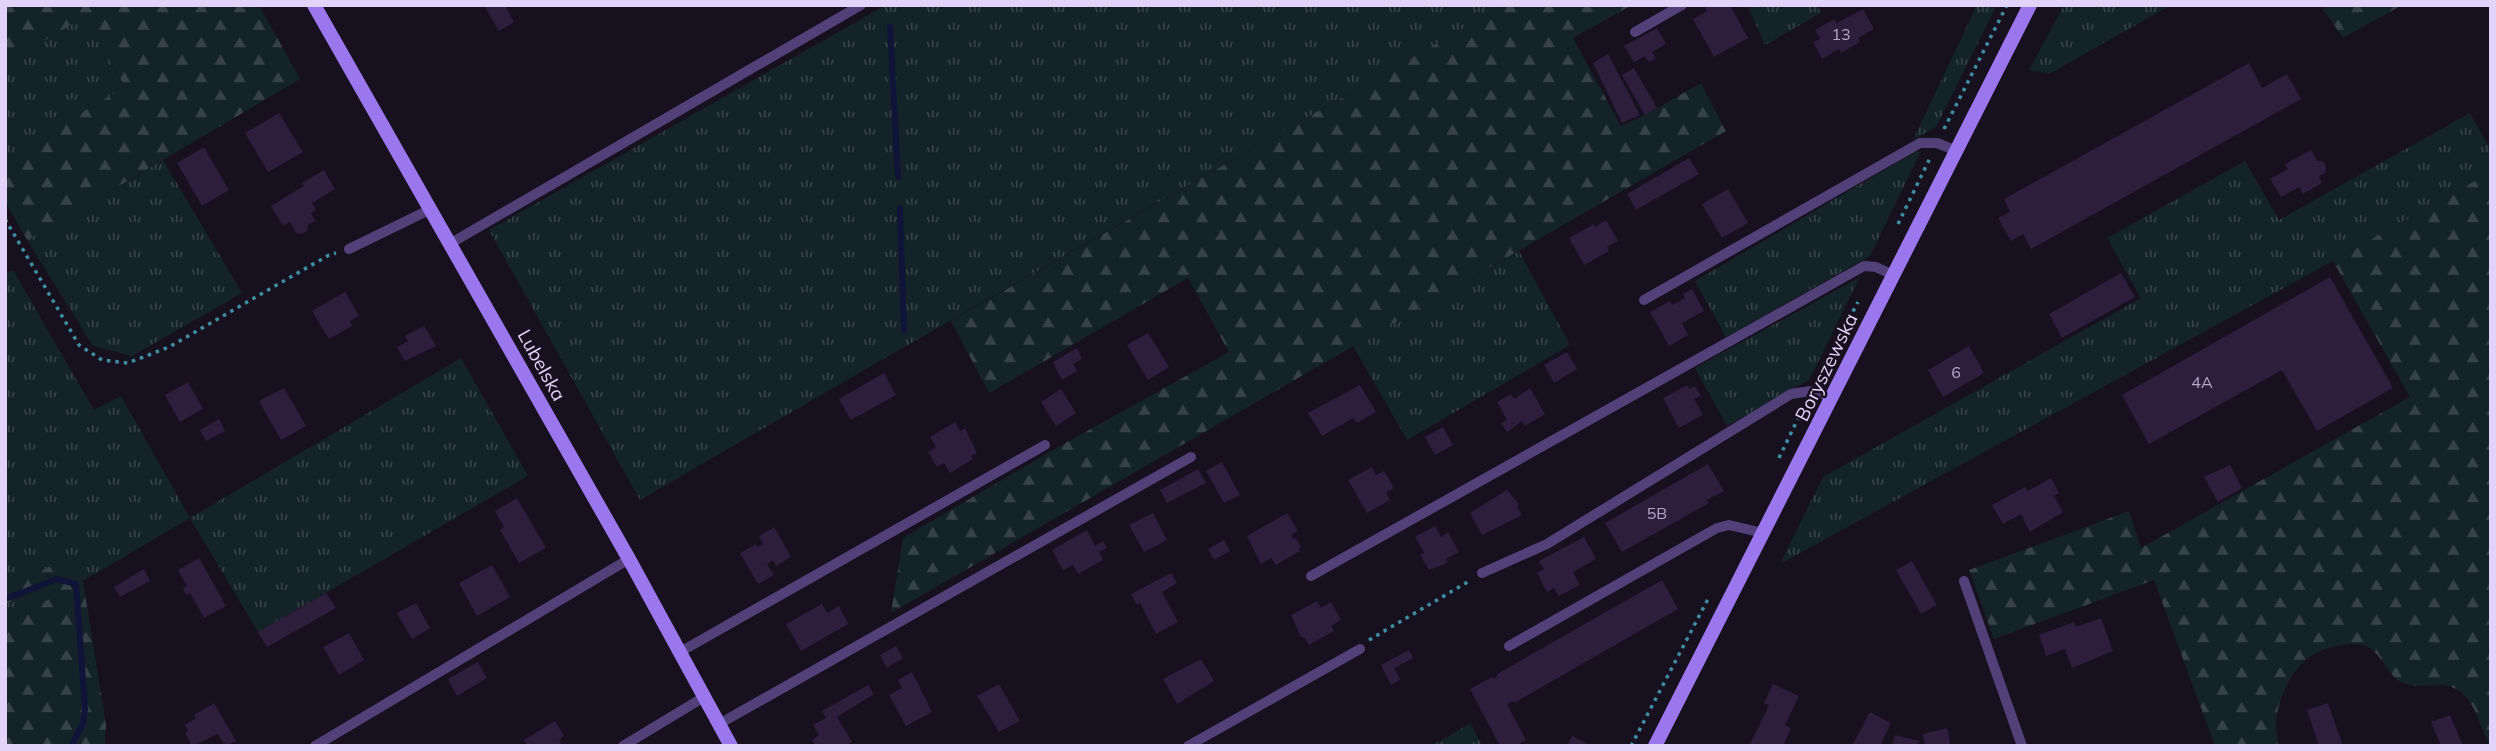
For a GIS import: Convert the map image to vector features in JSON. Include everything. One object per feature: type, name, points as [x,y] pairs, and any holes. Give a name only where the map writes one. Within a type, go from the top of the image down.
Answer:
[{"type":"street","name":"Lubelska","points":[[314,5],[629,559],[731,746]]},
{"type":"street","name":"Boryszewska","points":[[1655,746],[2030,5]]},
{"type":"lane","points":[[451,243],[861,5]]},
{"type":"lane","points":[[1635,32],[1682,5]]},
{"type":"lane","points":[[1644,300],[1920,143],[1937,143],[1957,151]]},
{"type":"lane","points":[[349,249],[431,209]]},
{"type":"lane","points":[[1311,576],[1854,271],[1864,267],[1876,267],[1893,275]]},
{"type":"lane","points":[[1482,573],[1547,544],[1791,394],[1811,391],[1833,397]]},
{"type":"lane","points":[[680,652],[1045,445]]},
{"type":"lane","points":[[719,724],[1191,457]]},
{"type":"lane","points":[[1509,646],[1717,528],[1729,525],[1763,533]]},
{"type":"lane","points":[[315,746],[629,559]]},
{"type":"lane","points":[[1964,581],[2022,746]]},
{"type":"lane","points":[[1188,746],[1360,649]]},
{"type":"lane","points":[[623,746],[704,697]]},
{"type":"path","points":[[5,219],[79,345],[102,360],[128,363],[169,347],[329,255],[349,249]]},
{"type":"path","points":[[1360,649],[1367,641],[1482,573]]},
{"type":"green space","points":[[5,5],[259,5],[300,79],[27,240],[5,201],[5,158],[125,87],[84,17],[5,64]]},
{"type":"green space","points":[[886,5],[1504,5],[640,500],[489,230]]},
{"type":"green space","points":[[1504,5],[1632,5],[1573,38],[1621,126],[1701,83],[1726,131],[891,613],[903,538],[1229,352],[1188,278],[989,393],[951,321]]},
{"type":"green space","points":[[1747,5],[1817,5],[1821,13],[1765,45]]},
{"type":"green space","points":[[1977,5],[1997,5],[1936,127],[1913,140]]},
{"type":"green space","points":[[2064,5],[2171,5],[2049,74],[2029,70]]},
{"type":"green space","points":[[2329,5],[2402,5],[2343,38],[2323,9]]},
{"type":"green space","points":[[84,16],[125,88],[5,158],[5,64]]},
{"type":"green space","points":[[2470,113],[2491,150],[2491,172],[1780,564],[1823,477],[2141,298],[2107,238],[2245,161],[2279,220]]},
{"type":"green space","points":[[1921,151],[1870,256],[1726,337],[1695,281],[1915,152]]},
{"type":"green space","points":[[163,160],[242,293],[132,356],[93,346],[27,240]]},
{"type":"green space","points":[[2491,172],[2491,746],[2472,706],[2463,694],[2449,686],[2406,684],[2390,672],[2373,651],[2365,645],[2353,644],[2325,649],[2314,654],[2297,670],[2284,691],[2277,714],[2278,746],[2215,746],[2154,580],[1994,639],[1969,570],[2129,511],[2141,548],[2410,397],[2333,261]]},
{"type":"green space","points":[[1519,251],[1570,345],[1407,440],[1353,346]]},
{"type":"green space","points":[[13,270],[94,410],[121,396],[190,518],[83,581],[55,564],[5,588],[5,274]]},
{"type":"green space","points":[[1860,277],[1809,380],[1727,426],[1695,368]]},
{"type":"green space","points":[[461,358],[528,476],[258,632],[190,518]]},
{"type":"green space","points":[[55,564],[83,581],[106,725],[105,745],[5,746],[5,625],[51,598],[44,588],[5,604],[5,588]]},
{"type":"green space","points":[[45,588],[51,598],[5,625],[5,604]]},
{"type":"green space","points":[[1471,723],[1482,746],[1431,746]]},
{"type":"building","points":[[484,5],[505,5],[514,22],[499,31]]},
{"type":"building","points":[[1704,5],[1730,5],[1748,38],[1714,57],[1693,19],[1707,11]]},
{"type":"building","points":[[1863,9],[1874,29],[1858,38],[1860,42],[1841,53],[1839,49],[1822,59],[1813,42],[1820,39],[1815,30],[1834,19],[1837,23]]},
{"type":"building","points":[[1657,28],[1666,44],[1652,52],[1656,59],[1648,62],[1645,56],[1634,62],[1624,46]]},
{"type":"building","points":[[1608,54],[1640,115],[1622,123],[1593,63]]},
{"type":"building","points":[[2249,63],[2262,88],[2287,74],[2301,99],[2031,249],[2023,234],[2011,241],[1998,218],[2010,212],[2004,199]]},
{"type":"building","points":[[1634,68],[1657,108],[1645,115],[1622,75]]},
{"type":"building","points":[[279,113],[303,152],[268,172],[245,133]]},
{"type":"building","points":[[204,147],[229,190],[202,206],[177,163]]},
{"type":"building","points":[[2311,150],[2317,161],[2323,161],[2326,167],[2325,173],[2319,176],[2322,183],[2303,194],[2299,187],[2281,197],[2270,179],[2288,169],[2285,164]]},
{"type":"building","points":[[1689,158],[1699,174],[1636,210],[1627,194]]},
{"type":"building","points":[[324,170],[335,189],[312,203],[316,210],[311,213],[315,221],[308,225],[307,231],[302,234],[296,233],[290,222],[283,226],[271,206]]},
{"type":"building","points":[[1728,189],[1748,223],[1722,238],[1702,204]]},
{"type":"building","points":[[1606,220],[1618,241],[1607,247],[1609,251],[1584,265],[1569,238]]},
{"type":"building","points":[[2121,273],[2135,297],[2062,338],[2049,314]]},
{"type":"building","points":[[2330,277],[2393,388],[2317,431],[2282,370],[2149,444],[2122,395]]},
{"type":"building","points":[[1692,289],[1704,311],[1682,323],[1688,335],[1669,346],[1650,312],[1670,301],[1672,305],[1685,298],[1683,294]]},
{"type":"building","points":[[345,292],[359,316],[350,321],[352,326],[329,339],[312,311]]},
{"type":"building","points":[[424,326],[436,346],[405,361],[397,347],[408,341],[405,336]]},
{"type":"building","points":[[1148,333],[1169,367],[1148,380],[1127,345]]},
{"type":"building","points":[[1969,346],[1984,373],[1943,397],[1928,370]]},
{"type":"building","points":[[1077,348],[1082,359],[1073,364],[1077,371],[1062,380],[1053,362]]},
{"type":"building","points":[[1567,352],[1577,369],[1554,383],[1544,365]]},
{"type":"building","points":[[884,373],[896,395],[851,420],[839,399]]},
{"type":"building","points":[[188,382],[203,409],[180,422],[165,395]]},
{"type":"building","points":[[1360,385],[1376,412],[1357,423],[1353,418],[1322,436],[1308,413]]},
{"type":"building","points":[[1687,385],[1689,389],[1695,386],[1701,396],[1694,399],[1703,415],[1679,428],[1663,398]]},
{"type":"building","points":[[284,388],[306,426],[281,440],[259,401]]},
{"type":"building","points":[[1530,388],[1545,414],[1525,426],[1522,421],[1507,432],[1501,423],[1507,420],[1497,402],[1511,394],[1514,399]]},
{"type":"building","points":[[1061,389],[1076,413],[1056,426],[1041,402]]},
{"type":"building","points":[[219,419],[225,431],[206,441],[200,430]]},
{"type":"building","points":[[955,422],[960,431],[965,428],[977,453],[971,456],[973,459],[950,473],[944,463],[937,467],[928,452],[936,447],[930,437]]},
{"type":"building","points":[[1443,427],[1453,445],[1435,455],[1425,437]]},
{"type":"building","points":[[1222,462],[1240,495],[1224,503],[1206,471]]},
{"type":"building","points":[[1708,464],[1724,491],[1707,500],[1709,503],[1622,552],[1605,523]]},
{"type":"building","points":[[2230,465],[2242,488],[2218,502],[2204,477]]},
{"type":"building","points":[[1372,467],[1376,475],[1384,471],[1394,488],[1386,492],[1390,500],[1367,513],[1348,480]]},
{"type":"building","points":[[1198,469],[1206,483],[1167,503],[1160,490]]},
{"type":"building","points":[[2051,478],[2059,493],[2054,496],[2063,512],[2030,532],[2021,514],[2003,524],[1992,505],[2025,487],[2028,491]]},
{"type":"building","points":[[1507,490],[1519,504],[1517,507],[1522,515],[1482,535],[1470,513]]},
{"type":"building","points":[[517,498],[546,548],[519,563],[500,530],[504,527],[495,511]]},
{"type":"building","points":[[1153,513],[1167,540],[1144,552],[1129,525]]},
{"type":"building","points":[[1287,513],[1298,531],[1291,535],[1293,539],[1296,538],[1301,547],[1300,551],[1276,565],[1271,558],[1261,564],[1247,536]]},
{"type":"building","points":[[1435,526],[1441,537],[1448,532],[1459,552],[1446,559],[1448,561],[1445,564],[1429,570],[1420,555],[1424,553],[1415,537]]},
{"type":"building","points":[[774,527],[791,557],[776,566],[773,560],[767,564],[774,575],[758,584],[740,553],[756,544],[757,547],[763,544],[759,536]]},
{"type":"building","points":[[1087,530],[1095,546],[1103,541],[1107,548],[1099,552],[1103,560],[1078,574],[1073,565],[1063,570],[1052,550]]},
{"type":"building","points":[[1584,537],[1596,559],[1573,572],[1580,585],[1559,596],[1554,588],[1547,592],[1537,573],[1544,569],[1539,561]]},
{"type":"building","points":[[1224,540],[1230,551],[1214,560],[1208,549]]},
{"type":"building","points":[[199,558],[226,606],[204,618],[190,593],[186,595],[183,588],[187,586],[178,570]]},
{"type":"building","points":[[1912,561],[1937,605],[1921,614],[1896,570]]},
{"type":"building","points":[[492,565],[510,597],[477,616],[459,583]]},
{"type":"building","points":[[144,569],[150,581],[120,597],[114,587]]},
{"type":"building","points":[[1171,573],[1177,583],[1162,592],[1178,622],[1156,634],[1140,603],[1137,605],[1131,594]]},
{"type":"building","points":[[1662,580],[1678,609],[1514,703],[1513,701],[1507,704],[1526,740],[1515,746],[1500,746],[1470,689],[1492,677],[1493,679],[1497,674]]},
{"type":"building","points":[[326,593],[336,608],[267,647],[258,632]]},
{"type":"building","points":[[1317,601],[1321,608],[1331,602],[1341,620],[1331,626],[1334,631],[1309,645],[1305,638],[1301,637],[1291,615]]},
{"type":"building","points":[[416,603],[430,628],[412,639],[397,613]]},
{"type":"building","points":[[822,604],[827,613],[839,606],[848,624],[801,651],[786,624]]},
{"type":"building","points":[[2101,618],[2113,651],[2072,668],[2065,649],[2046,656],[2039,635],[2074,622],[2076,627]]},
{"type":"building","points":[[349,633],[364,660],[339,675],[323,647]]},
{"type":"building","points":[[896,646],[903,658],[887,668],[880,655]]},
{"type":"building","points":[[1409,650],[1413,658],[1394,668],[1400,680],[1391,685],[1381,665]]},
{"type":"building","points":[[1201,659],[1214,681],[1177,704],[1163,679]]},
{"type":"building","points":[[478,662],[487,678],[457,696],[448,679]]},
{"type":"building","points":[[912,672],[932,712],[906,726],[889,695],[902,688],[898,680]]},
{"type":"building","points":[[999,684],[1020,721],[999,732],[977,696]]},
{"type":"building","points":[[1773,684],[1799,696],[1785,725],[1791,728],[1783,746],[1749,746],[1769,705],[1764,703]]},
{"type":"building","points":[[868,685],[874,694],[837,717],[852,742],[845,746],[816,746],[812,740],[819,735],[813,725],[826,718],[822,711]]},
{"type":"building","points":[[214,703],[236,741],[225,746],[218,734],[192,746],[185,733],[188,731],[185,725],[196,718],[194,715]]},
{"type":"building","points":[[2328,703],[2343,746],[2319,746],[2307,710]]},
{"type":"building","points":[[1870,712],[1891,723],[1880,746],[1852,746]]},
{"type":"building","points":[[2450,715],[2463,746],[2441,746],[2431,722]]},
{"type":"building","points":[[555,721],[564,736],[559,740],[562,746],[527,746],[524,740]]},
{"type":"building","points":[[1947,728],[1951,746],[1925,746],[1923,734]]},
{"type":"building","points":[[1895,735],[1919,741],[1918,746],[1892,746]]},
{"type":"building","points":[[1572,736],[1592,746],[1567,746]]},
{"type":"waterway","points":[[890,27],[898,177]]},
{"type":"waterway","points":[[900,208],[904,330]]},
{"type":"waterway","points":[[5,599],[57,579],[76,584],[85,709],[83,723],[71,746]]}]
